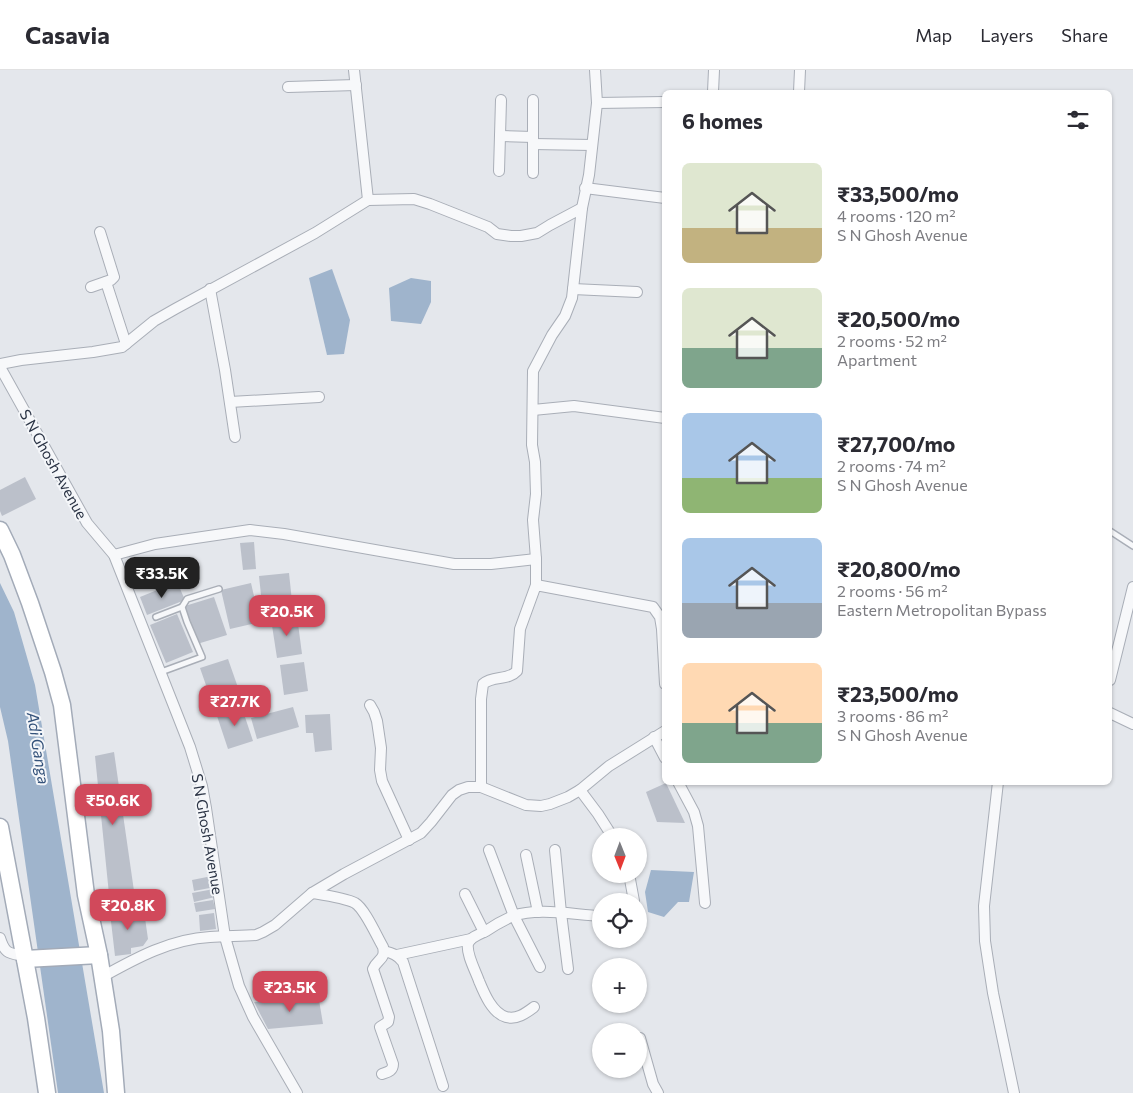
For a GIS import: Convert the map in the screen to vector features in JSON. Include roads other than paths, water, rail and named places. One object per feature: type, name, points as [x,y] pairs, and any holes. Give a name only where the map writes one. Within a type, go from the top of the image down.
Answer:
[{"type":"main road","points":[[0,530],[12,555],[30,604],[62,705],[86,895],[99,955],[111,1031],[116,1093]]},
{"type":"main road","points":[[0,827],[36,1018],[47,1093]]},
{"type":"main road","points":[[25,957],[99,955]]},
{"type":"street","points":[[354,70],[368,200]]},
{"type":"street","points":[[481,787],[481,699],[483,684],[491,679],[513,675],[517,671],[520,629],[536,585],[533,520],[536,494],[535,462],[532,446],[533,371],[552,335],[565,316],[572,298],[582,208],[589,175],[597,103],[595,70]]},
{"type":"street","points":[[713,90],[714,70]]},
{"type":"street","points":[[799,90],[800,70]]},
{"type":"street","points":[[288,87],[356,85]]},
{"type":"street","points":[[499,170],[501,100]]},
{"type":"street","points":[[533,100],[534,173]]},
{"type":"street","points":[[597,103],[662,102]]},
{"type":"street","points":[[500,136],[533,141],[592,145]]},
{"type":"street","points":[[586,188],[662,198]]},
{"type":"street","points":[[0,366],[21,360],[93,352],[122,346],[154,321],[315,233],[368,200],[414,199],[488,228],[497,234],[511,236],[537,233],[550,224],[582,208]]},
{"type":"street","points":[[91,286],[113,279],[114,276],[100,232]]},
{"type":"street","points":[[106,282],[126,344]]},
{"type":"street","points":[[210,289],[235,436]]},
{"type":"street","points":[[573,289],[637,292]]},
{"type":"street","name":"S N Ghosh Avenue","points":[[0,366],[87,523],[114,555],[190,747],[202,786],[226,937],[240,986],[246,1003],[297,1093]]},
{"type":"street","points":[[230,402],[319,397]]},
{"type":"street","points":[[532,410],[574,406],[662,418]]},
{"type":"street","points":[[114,555],[156,544],[250,530],[284,534],[454,564],[491,564],[536,559]]},
{"type":"street","points":[[536,585],[653,607],[662,620]]},
{"type":"street","points":[[1112,672],[1133,587]]},
{"type":"street","points":[[370,705],[377,721],[381,748],[380,770],[382,781],[409,840]]},
{"type":"street","points":[[1112,715],[1133,724]]},
{"type":"street","points":[[102,977],[132,960],[165,947],[210,937],[256,935],[263,932],[282,920],[312,893],[421,833],[459,790],[468,787],[481,787],[526,805],[550,804],[580,790],[609,766],[662,733]]},
{"type":"street","points":[[654,738],[662,753]]},
{"type":"street","points":[[680,785],[694,812],[698,826],[705,903]]},
{"type":"street","points":[[998,785],[984,906],[986,941],[994,1002],[1014,1093]]},
{"type":"street","points":[[580,790],[607,828]]},
{"type":"street","points":[[489,850],[514,916],[540,967]]},
{"type":"street","points":[[555,850],[568,969]]},
{"type":"street","points":[[526,855],[538,912]]},
{"type":"street","points":[[312,893],[356,904],[362,910],[383,947],[383,956],[374,965],[374,968],[389,1017],[388,1022],[380,1027],[393,1064],[390,1071],[382,1074]]},
{"type":"street","points":[[464,894],[484,932]]},
{"type":"street","points":[[397,955],[471,940],[514,916],[538,912],[592,915]]},
{"type":"street","points":[[471,940],[468,948],[470,956],[493,1007],[506,1017],[515,1017],[526,1013],[534,1007]]},
{"type":"street","points":[[1,944],[7,952],[25,957]]},
{"type":"street","points":[[384,951],[397,955],[403,962],[443,1086]]},
{"type":"street","points":[[647,1062],[658,1093]]},
{"type":"lane","points":[[1112,532],[1133,546]]},
{"type":"lane","points":[[156,616],[182,607],[187,599],[219,589]]},
{"type":"lane","points":[[161,672],[202,657],[182,607]]},
{"type":"water","points":[[332,269],[350,320],[344,354],[327,355],[309,278]]},
{"type":"water","points":[[411,278],[431,281],[431,302],[421,324],[391,321],[389,288]]},
{"type":"water","name":"Adi Ganga","points":[[0,583],[14,612],[35,685],[104,1093],[58,1093],[8,741],[0,707]]},
{"type":"water","points":[[651,870],[694,872],[689,902],[678,902],[664,917],[648,912],[647,893],[645,892]]}]
